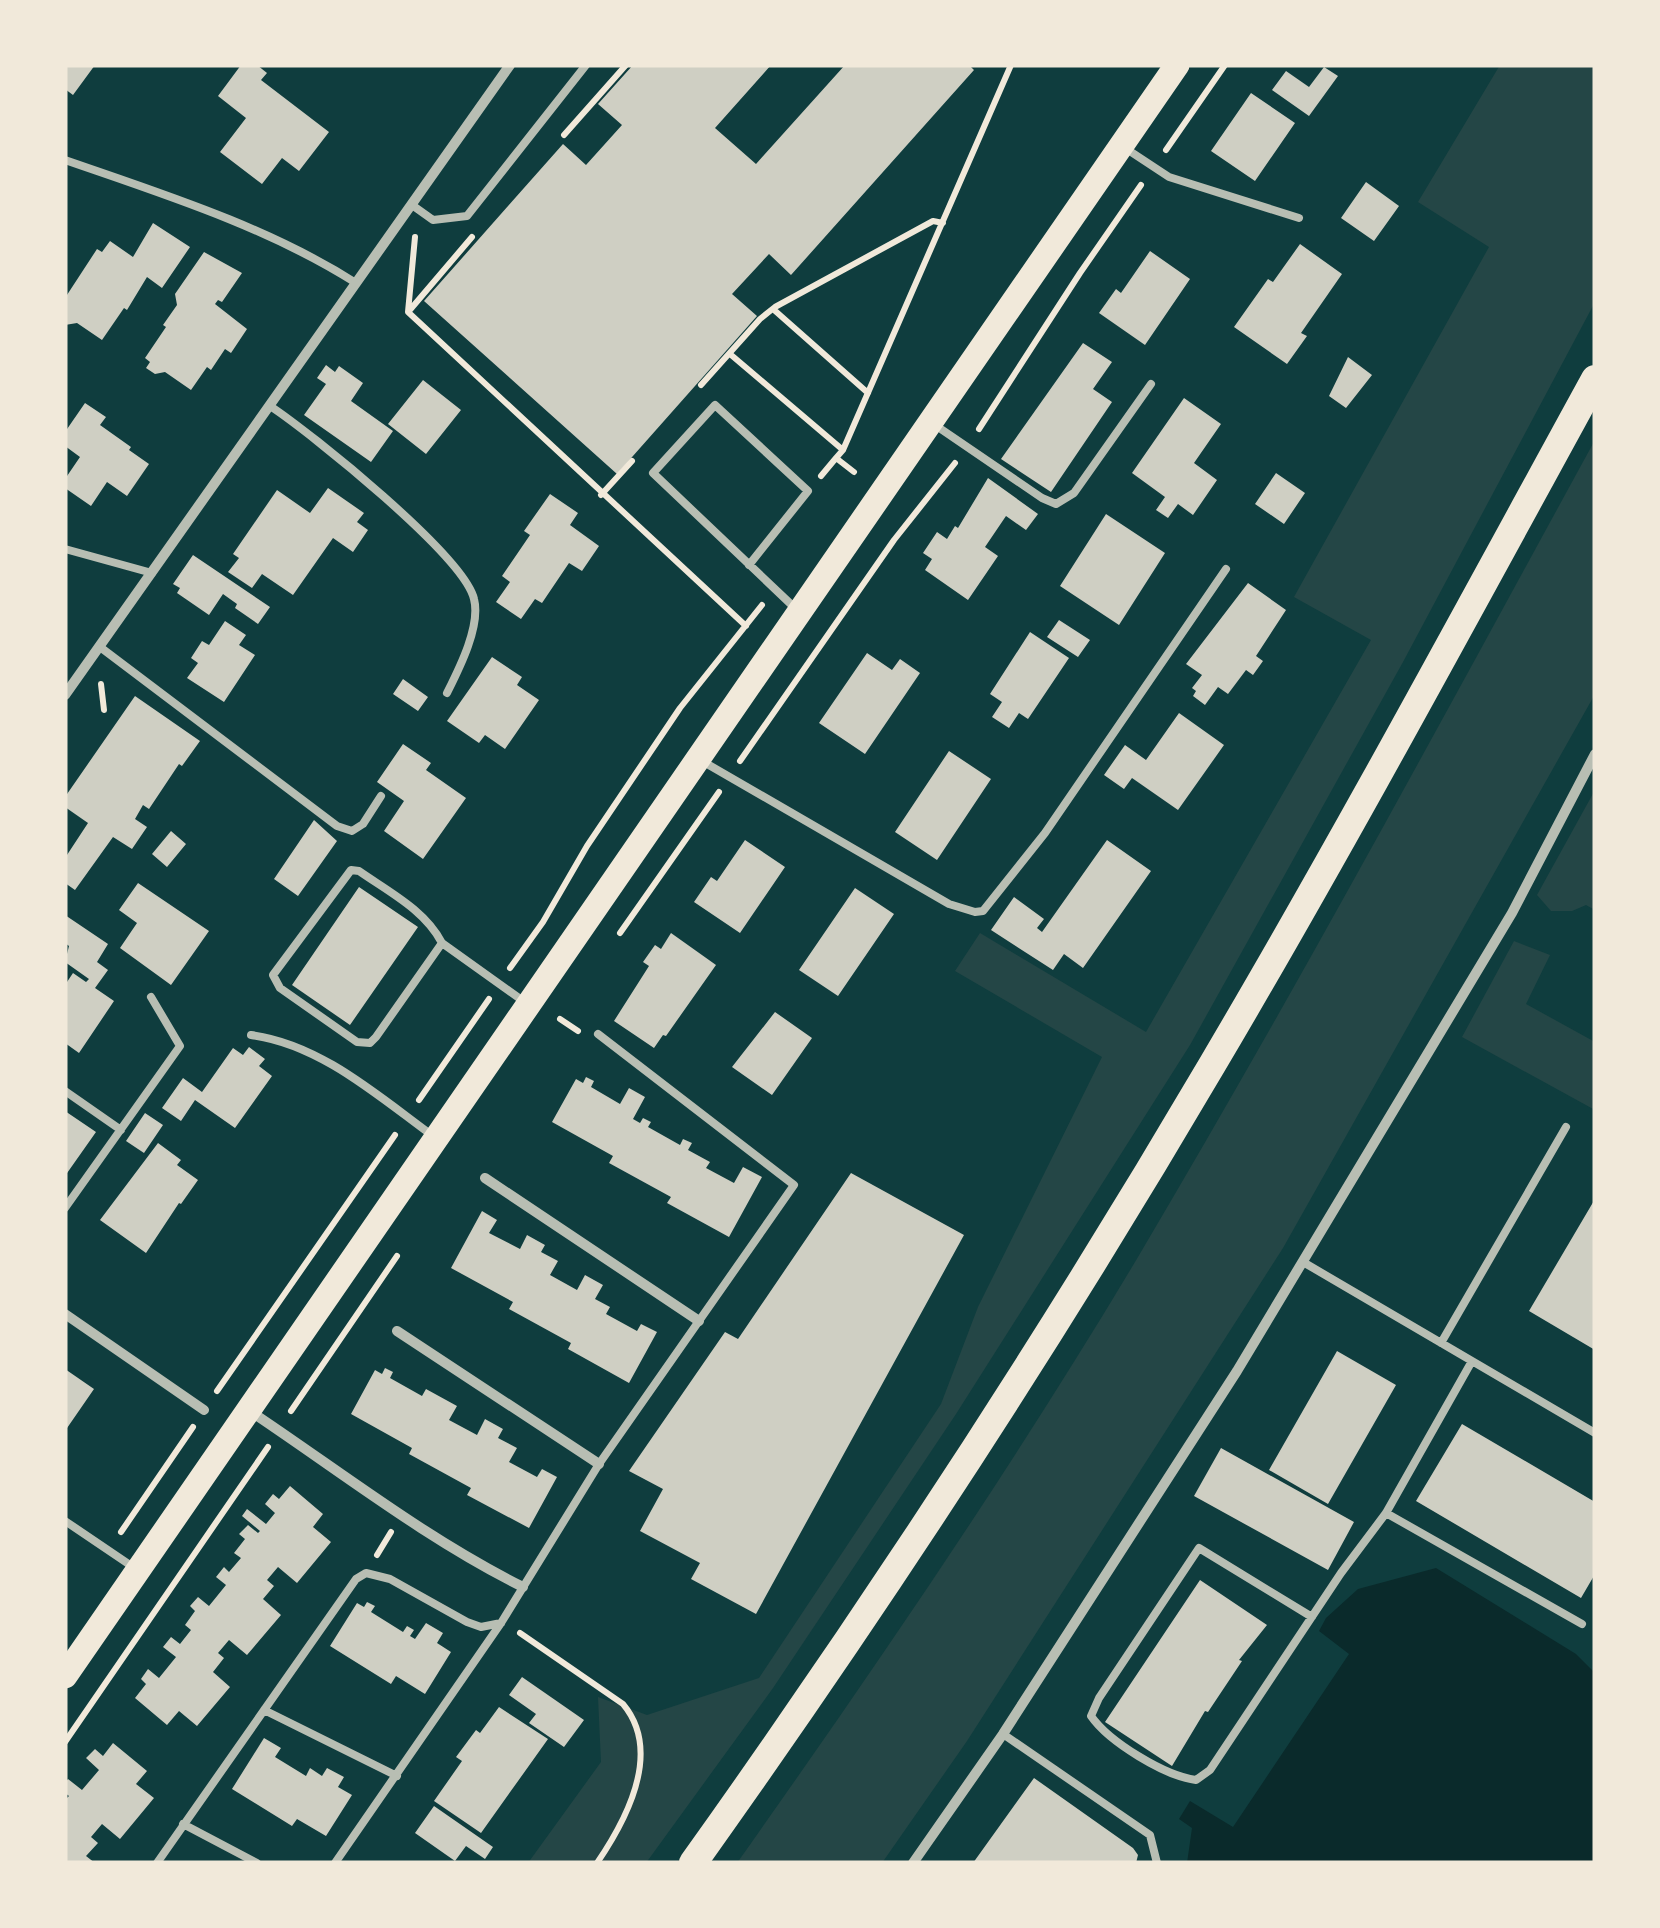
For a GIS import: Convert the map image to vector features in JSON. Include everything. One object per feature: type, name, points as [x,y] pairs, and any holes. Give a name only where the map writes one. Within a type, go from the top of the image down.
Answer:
[{"type":"highway","points":[[693,1863],[964,1469],[1110,1236],[1316,886],[1595,379]]},
{"type":"main road","points":[[65,1676],[1177,65]]},
{"type":"street","points":[[65,695],[510,65]]},
{"type":"street","points":[[913,1863],[1003,1734],[1303,1262],[1512,913],[1595,754]]},
{"type":"street","points":[[485,1178],[699,1321]]},
{"type":"street","points":[[65,1314],[204,1410]]},
{"type":"street","points":[[397,1330],[599,1464]]},
{"type":"street","points":[[249,1410],[401,1516],[480,1566],[523,1587]]},
{"type":"lane","points":[[412,205],[434,220],[467,216],[586,65]]},
{"type":"lane","points":[[1122,145],[1154,168],[1184,182],[1300,218]]},
{"type":"lane","points":[[65,160],[271,238],[356,282]]},
{"type":"lane","points":[[931,422],[1056,504],[1074,493],[1151,384]]},
{"type":"lane","points":[[749,565],[808,491],[715,405],[653,473],[749,565],[800,613]]},
{"type":"lane","points":[[270,406],[325,446],[460,571],[475,600],[471,636],[447,693]]},
{"type":"lane","points":[[65,548],[152,573]]},
{"type":"lane","points":[[698,758],[949,904],[983,911],[1055,818],[1226,569]]},
{"type":"lane","points":[[100,647],[337,826],[352,831],[363,824],[381,796]]},
{"type":"lane","points":[[442,942],[370,1043],[357,1042],[341,1032],[280,988],[273,975],[351,870],[359,871],[418,912],[434,926],[442,942],[528,1005]]},
{"type":"lane","points":[[65,1208],[180,1046],[152,996]]},
{"type":"lane","points":[[335,1863],[501,1624],[599,1464],[794,1185],[598,1034]]},
{"type":"lane","points":[[251,1035],[279,1039],[317,1056],[436,1139]]},
{"type":"lane","points":[[65,1091],[121,1130]]},
{"type":"lane","points":[[1440,1343],[1566,1126]]},
{"type":"lane","points":[[1303,1262],[1595,1433]]},
{"type":"lane","points":[[1312,1617],[1199,1548],[1090,1716],[1103,1734],[1181,1778],[1196,1780],[1210,1770],[1386,1513],[1472,1361]]},
{"type":"lane","points":[[1386,1513],[1582,1624]]},
{"type":"lane","points":[[65,1522],[138,1570]]},
{"type":"lane","points":[[156,1863],[346,1589],[366,1573],[390,1578],[481,1627],[501,1624]]},
{"type":"lane","points":[[264,1710],[396,1776]]},
{"type":"lane","points":[[1003,1734],[1150,1836],[1158,1863]]},
{"type":"lane","points":[[183,1824],[257,1863]]},
{"type":"path","points":[[845,485],[854,472],[836,458],[843,450],[1011,65]]},
{"type":"path","points":[[617,938],[894,540],[967,447],[1080,273],[1225,65]]},
{"type":"path","points":[[843,450],[730,354],[773,309],[933,221],[943,222]]},
{"type":"path","points":[[408,312],[416,245],[414,230]]},
{"type":"path","points":[[408,312],[473,237]]},
{"type":"path","points":[[773,309],[868,392]]},
{"type":"path","points":[[408,312],[746,626]]},
{"type":"path","points":[[109,1550],[499,984],[680,708],[774,588]]},
{"type":"path","points":[[550,1034],[563,1021],[572,1003]]},
{"type":"path","points":[[65,1742],[366,1309],[403,1247]]},
{"type":"path","points":[[366,1573],[401,1516]]},
{"type":"path","points":[[501,1624],[580,1672],[634,1717],[642,1752],[634,1792],[597,1863]]},
{"type":"shaded area","points":[[1500,65],[1595,65],[1595,302],[1403,662],[1190,1045],[956,1414],[773,1688],[646,1863],[528,1863],[601,1762],[598,1697],[647,1715],[759,1678],[941,1404],[978,1307],[1102,1057],[955,971],[980,933],[1146,1032],[1371,640],[1294,597],[1489,247],[1418,202]]},
{"type":"shaded area","points":[[1595,440],[1595,694],[1283,1248],[967,1741],[882,1863],[737,1863],[944,1564],[1138,1257],[1313,953]]},
{"type":"shaded area","points":[[1595,790],[1595,910],[1586,905],[1572,911],[1551,911],[1537,895]]},
{"type":"shaded area","points":[[1514,941],[1550,955],[1526,1004],[1595,1042],[1595,1110],[1462,1037]]},
{"type":"shaded area","points":[[1436,1568],[1576,1654],[1595,1673],[1595,1863],[1187,1863],[1192,1828],[1179,1819],[1190,1801],[1233,1827],[1349,1654],[1319,1631],[1326,1618],[1358,1589]]},
{"type":"building","points":[[65,65],[95,65],[73,95],[65,89]]},
{"type":"building","points":[[241,65],[257,65],[267,73],[261,80],[329,132],[299,171],[282,158],[262,184],[220,152],[246,118],[218,96]]},
{"type":"building","points":[[633,65],[771,65],[715,128],[756,164],[845,65],[969,65],[974,70],[791,275],[769,254],[732,294],[757,316],[617,474],[424,301],[563,144],[586,165],[622,125],[598,104]]},
{"type":"building","points":[[1324,67],[1338,76],[1309,116],[1272,90],[1286,71],[1309,87]]},
{"type":"building","points":[[1251,93],[1295,123],[1255,181],[1211,151]]},
{"type":"building","points":[[1366,182],[1399,206],[1374,241],[1341,218]]},
{"type":"building","points":[[153,223],[190,247],[162,288],[147,277],[102,340],[77,323],[65,325],[65,298],[97,249],[102,252],[110,241],[133,257]]},
{"type":"building","points":[[1300,244],[1342,274],[1301,333],[1307,336],[1287,364],[1234,327],[1268,279],[1273,282]]},
{"type":"building","points":[[1150,251],[1190,279],[1145,345],[1099,313],[1116,289],[1121,293]]},
{"type":"building","points":[[204,252],[242,273],[222,302],[218,300],[215,304],[247,329],[231,353],[225,349],[191,390],[165,372],[155,374],[146,368],[150,362],[145,358],[177,305],[175,294]]},
{"type":"building","points":[[1083,343],[1112,362],[1093,389],[1112,402],[1051,492],[1001,459]]},
{"type":"building","points":[[1348,357],[1372,375],[1346,408],[1329,396]]},
{"type":"building","points":[[326,365],[335,372],[339,366],[363,383],[351,401],[393,431],[371,462],[304,415],[326,384],[317,378]]},
{"type":"building","points":[[423,380],[461,410],[426,454],[388,424]]},
{"type":"building","points":[[1184,398],[1221,424],[1194,463],[1217,480],[1193,515],[1178,504],[1168,518],[1156,510],[1165,497],[1132,473]]},
{"type":"building","points":[[85,403],[106,417],[100,425],[149,464],[127,496],[107,482],[91,506],[65,488],[65,479],[80,457],[65,446],[65,432]]},
{"type":"building","points":[[1276,473],[1305,493],[1284,524],[1255,504]]},
{"type":"building","points":[[988,478],[1038,514],[1026,530],[1006,516],[985,547],[998,556],[968,600],[925,570],[932,559],[923,553],[937,532],[947,539],[955,526],[958,528]]},
{"type":"building","points":[[328,488],[364,513],[357,522],[368,530],[353,552],[333,538],[293,595],[262,574],[252,588],[228,572],[239,558],[233,554],[277,490],[310,513]]},
{"type":"building","points":[[550,494],[578,513],[570,525],[599,546],[582,571],[569,563],[542,603],[535,599],[521,619],[496,602],[510,582],[502,576],[530,535],[524,531]]},
{"type":"building","points":[[1106,514],[1165,553],[1119,625],[1060,586]]},
{"type":"building","points":[[193,555],[270,607],[258,624],[223,594],[209,615],[177,593],[180,588],[173,584]]},
{"type":"building","points":[[1248,583],[1286,610],[1256,656],[1263,661],[1253,675],[1246,670],[1228,694],[1218,687],[1205,705],[1193,696],[1196,691],[1192,688],[1202,675],[1186,664]]},
{"type":"building","points":[[1059,620],[1090,640],[1078,657],[1047,637]]},
{"type":"building","points":[[225,621],[246,635],[239,645],[255,655],[224,702],[187,678],[198,663],[191,658],[202,641],[209,645]]},
{"type":"building","points":[[1030,632],[1069,658],[1028,719],[1019,713],[1009,728],[992,717],[1002,702],[990,694]]},
{"type":"building","points":[[867,653],[892,670],[900,659],[920,673],[865,754],[819,723]]},
{"type":"building","points":[[492,657],[522,677],[517,685],[539,700],[505,749],[485,735],[479,743],[447,721]]},
{"type":"building","points":[[403,679],[428,697],[418,711],[393,694]]},
{"type":"building","points":[[135,696],[200,741],[149,809],[143,805],[135,819],[147,827],[132,849],[113,837],[75,890],[65,883],[65,858],[88,823],[65,807],[65,797]]},
{"type":"building","points":[[1179,713],[1224,745],[1178,810],[1132,778],[1124,789],[1104,775],[1125,745],[1146,760]]},
{"type":"building","points":[[403,744],[431,763],[426,770],[466,798],[423,859],[384,831],[404,801],[377,782]]},
{"type":"building","points":[[949,751],[991,779],[937,860],[895,832]]},
{"type":"building","points":[[314,820],[337,841],[298,896],[274,879]]},
{"type":"building","points":[[171,831],[186,844],[167,867],[152,854]]},
{"type":"building","points":[[745,840],[785,867],[740,933],[694,902],[711,877],[717,881]]},
{"type":"building","points":[[1107,840],[1151,871],[1083,968],[1064,954],[1053,970],[991,930],[1014,897],[1044,919],[1037,928],[1042,932]]},
{"type":"building","points":[[138,883],[209,931],[171,985],[120,948],[137,923],[119,910]]},
{"type":"building","points":[[359,887],[418,927],[350,1025],[292,985]]},
{"type":"building","points":[[855,888],[894,914],[838,996],[799,970]]},
{"type":"building","points":[[65,915],[108,944],[97,962],[108,970],[95,988],[114,1001],[79,1053],[65,1043],[65,985],[73,973],[86,982],[89,979],[65,962],[69,946],[65,943]]},
{"type":"building","points":[[671,933],[716,965],[654,1048],[614,1021],[649,966],[643,962],[655,945],[661,949]]},
{"type":"building","points":[[775,1012],[812,1038],[772,1095],[732,1067]]},
{"type":"building","points":[[249,1047],[265,1059],[259,1066],[272,1076],[235,1128],[195,1100],[181,1121],[162,1108],[183,1078],[202,1092],[233,1048],[243,1055]]},
{"type":"building","points":[[586,1077],[594,1081],[591,1087],[620,1104],[629,1088],[645,1097],[633,1119],[651,1122],[648,1127],[680,1145],[683,1139],[692,1143],[688,1150],[710,1162],[706,1168],[734,1183],[743,1167],[762,1177],[729,1237],[667,1203],[671,1197],[609,1163],[613,1156],[552,1122],[576,1079],[583,1083]]},
{"type":"building","points":[[65,1111],[96,1132],[65,1176]]},
{"type":"building","points":[[145,1113],[163,1125],[144,1153],[126,1141]]},
{"type":"building","points":[[158,1143],[181,1160],[177,1165],[198,1180],[146,1253],[100,1220]]},
{"type":"building","points":[[851,1173],[964,1235],[756,1614],[691,1579],[700,1563],[640,1531],[663,1489],[629,1471],[725,1332],[738,1339]]},
{"type":"building","points":[[1595,1199],[1595,1350],[1529,1311]]},
{"type":"building","points":[[482,1211],[497,1220],[489,1233],[520,1249],[527,1235],[545,1245],[541,1252],[558,1261],[550,1275],[577,1290],[585,1275],[603,1285],[595,1299],[610,1307],[606,1314],[637,1331],[641,1324],[657,1332],[629,1383],[568,1349],[571,1343],[509,1309],[513,1302],[451,1268]]},
{"type":"building","points":[[1337,1351],[1396,1385],[1328,1504],[1269,1470]]},
{"type":"building","points":[[385,1368],[393,1372],[390,1378],[422,1396],[426,1389],[457,1406],[449,1420],[477,1435],[485,1419],[503,1429],[498,1438],[517,1448],[509,1462],[537,1477],[542,1469],[557,1477],[529,1528],[467,1495],[471,1488],[409,1454],[412,1448],[351,1414],[375,1370],[382,1374]]},
{"type":"building","points":[[65,1369],[94,1389],[65,1431]]},
{"type":"building","points":[[1462,1424],[1595,1502],[1595,1574],[1581,1598],[1416,1501]]},
{"type":"building","points":[[1221,1448],[1354,1522],[1328,1570],[1194,1496]]},
{"type":"building","points":[[290,1486],[323,1514],[313,1527],[331,1542],[297,1583],[278,1567],[267,1580],[274,1586],[263,1599],[281,1615],[247,1655],[229,1640],[218,1653],[224,1658],[213,1672],[230,1687],[197,1726],[179,1711],[167,1725],[135,1698],[146,1684],[141,1679],[148,1669],[159,1678],[176,1657],[163,1647],[171,1637],[180,1644],[191,1630],[185,1625],[195,1611],[190,1606],[198,1597],[209,1606],[226,1585],[216,1577],[224,1567],[229,1572],[241,1558],[234,1553],[245,1539],[239,1534],[248,1525],[260,1531],[242,1516],[247,1509],[266,1524],[275,1513],[265,1504],[273,1494],[279,1499]]},
{"type":"building","points":[[1200,1580],[1267,1625],[1239,1660],[1242,1661],[1208,1712],[1205,1711],[1172,1766],[1105,1722]]},
{"type":"building","points":[[367,1602],[375,1606],[371,1612],[403,1632],[407,1626],[414,1630],[410,1636],[415,1639],[426,1623],[443,1633],[437,1643],[451,1652],[425,1694],[396,1676],[391,1684],[330,1646],[357,1603],[364,1607]]},
{"type":"building","points":[[522,1677],[584,1720],[564,1747],[529,1723],[536,1714],[509,1695]]},
{"type":"building","points":[[499,1707],[548,1739],[481,1833],[434,1801],[462,1761],[456,1757]]},
{"type":"building","points":[[264,1738],[281,1748],[275,1757],[306,1776],[310,1768],[322,1776],[327,1768],[344,1777],[338,1787],[352,1795],[326,1836],[297,1819],[292,1826],[232,1789]]},
{"type":"building","points":[[113,1743],[147,1771],[136,1784],[154,1798],[120,1839],[102,1824],[91,1837],[98,1843],[86,1856],[95,1863],[65,1863],[65,1800],[69,1796],[65,1783],[68,1779],[82,1790],[99,1770],[86,1758],[95,1749],[103,1756]]},
{"type":"building","points":[[1034,1778],[1133,1848],[1138,1855],[1136,1863],[973,1863]]},
{"type":"building","points":[[434,1806],[493,1847],[485,1859],[466,1846],[455,1861],[415,1833]]}]
